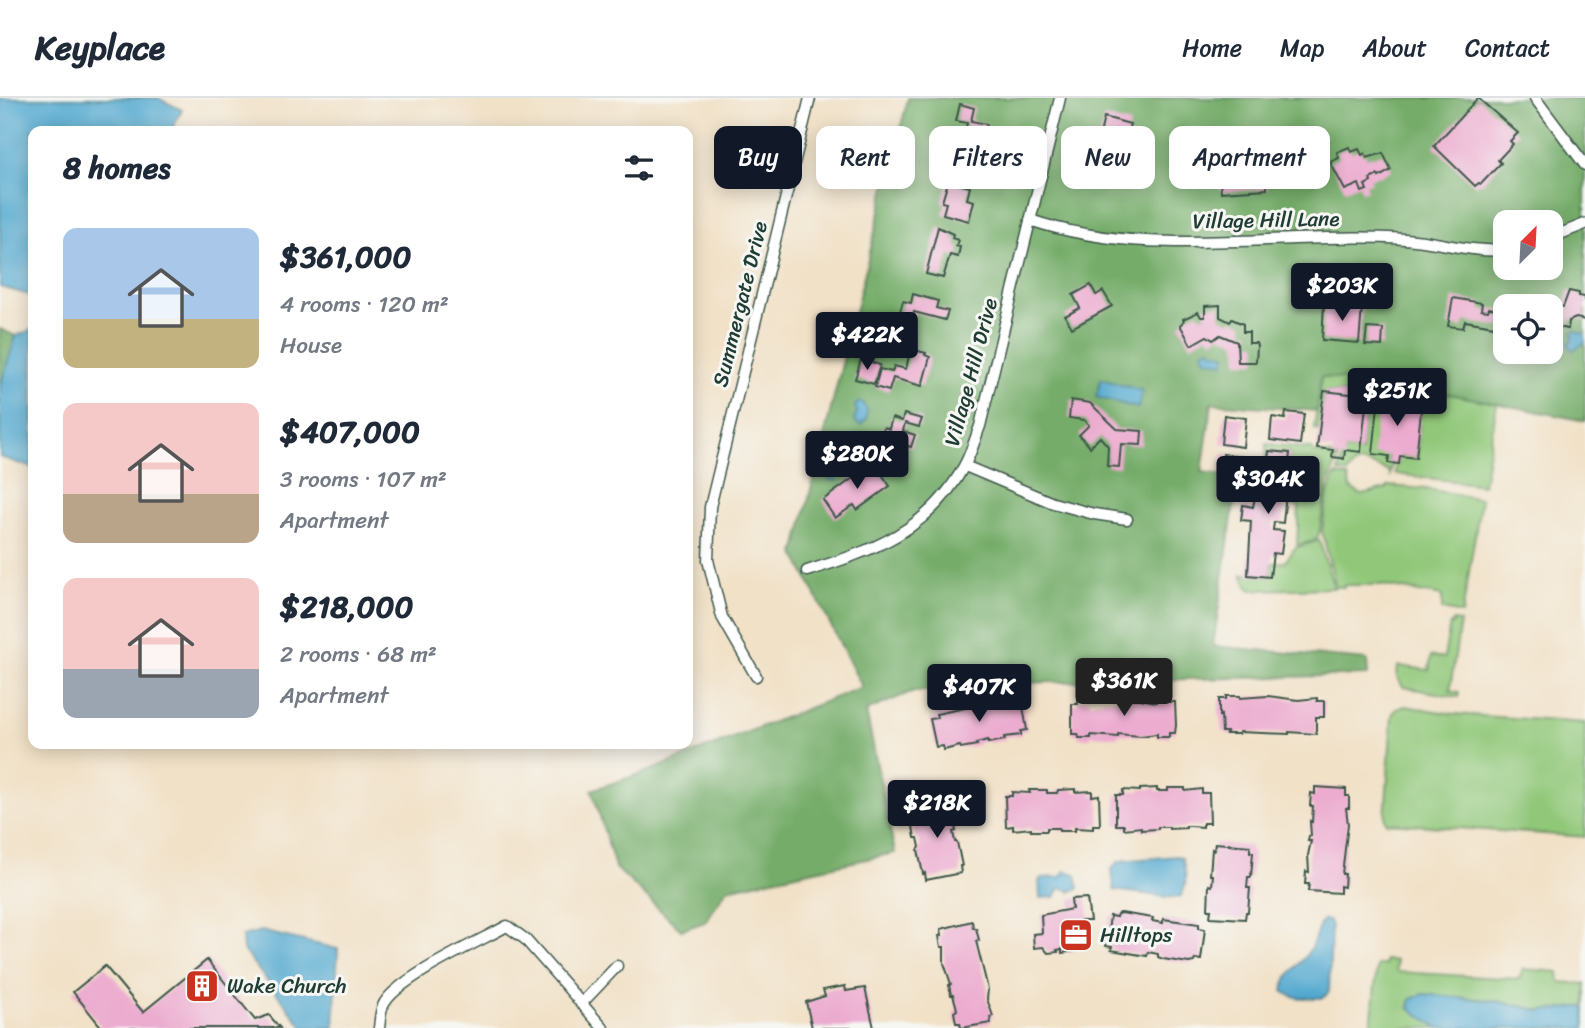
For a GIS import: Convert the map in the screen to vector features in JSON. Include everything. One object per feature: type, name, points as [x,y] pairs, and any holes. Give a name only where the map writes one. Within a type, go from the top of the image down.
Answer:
[{"type":"street","name":"Summergate Drive","points":[[756,676],[722,617],[708,560],[710,507],[810,98]]},
{"type":"street","name":"Village Hill Drive","points":[[807,571],[887,543],[910,528],[932,510],[965,466],[980,426],[1060,98]]},
{"type":"street","points":[[1535,98],[1585,166]]},
{"type":"street","name":"Village Hill Lane","points":[[1030,220],[1142,240],[1406,239],[1493,249]]},
{"type":"street","points":[[1563,233],[1585,224]]},
{"type":"street","points":[[965,466],[1053,503],[1127,520]]},
{"type":"street","points":[[379,1028],[383,1006],[392,992],[415,976],[507,926],[525,939],[603,1028]]},
{"type":"street","points":[[581,1003],[617,966]]},
{"type":"green space","points":[[908,98],[1585,98],[1585,421],[1404,385],[1321,377],[1317,411],[1212,403],[1202,472],[1238,477],[1213,646],[1367,660],[1368,675],[1012,683],[911,692],[866,711],[895,853],[727,889],[705,922],[681,930],[615,867],[592,790],[649,771],[862,687],[795,554],[885,189],[915,189],[915,126],[901,126]]},
{"type":"green space","points":[[0,329],[16,336],[0,386]]},
{"type":"green space","points":[[1321,376],[1404,385],[1497,403],[1483,485],[1395,474],[1400,456],[1416,458],[1422,401],[1389,456],[1388,463],[1392,463],[1390,475],[1388,471],[1361,463],[1352,467],[1348,473],[1338,472],[1345,450],[1361,452],[1367,396],[1324,391],[1319,430],[1314,429]]},
{"type":"green space","points":[[1267,444],[1311,449],[1314,453],[1333,455],[1338,459],[1327,486],[1319,534],[1314,541],[1297,545],[1299,506],[1286,504],[1290,453],[1269,451],[1267,470],[1264,471]]},
{"type":"green space","points":[[1335,475],[1348,477],[1350,488],[1362,495],[1389,486],[1426,489],[1481,499],[1462,614],[1442,610],[1442,596],[1381,585],[1336,587],[1322,531],[1328,493]]},
{"type":"green space","points":[[1319,540],[1334,588],[1251,590],[1247,586],[1242,574],[1270,577],[1272,563],[1285,562],[1295,548]]},
{"type":"green space","points":[[1453,621],[1460,622],[1450,690],[1459,692],[1459,697],[1403,687],[1397,677],[1398,666],[1429,670],[1431,656],[1444,658],[1450,624]]},
{"type":"green space","points":[[1405,706],[1454,714],[1585,723],[1585,837],[1387,823],[1385,820],[1392,715],[1396,709]]},
{"type":"green space","points":[[1385,960],[1396,961],[1398,972],[1519,979],[1523,969],[1559,972],[1560,982],[1585,984],[1585,1006],[1544,1011],[1492,1000],[1423,994],[1411,999],[1409,1008],[1439,1028],[1371,1028],[1377,965],[1385,965]]},
{"type":"water","points":[[0,98],[158,98],[182,110],[174,126],[28,126],[28,295],[0,287]]},
{"type":"water","points":[[1575,330],[1585,333],[1585,343],[1573,350],[1568,345]]},
{"type":"water","points":[[28,331],[28,466],[0,457],[0,386],[16,336]]},
{"type":"water","points":[[1209,348],[1226,354],[1224,363],[1206,359],[1202,352]]},
{"type":"water","points":[[1101,379],[1143,391],[1138,408],[1096,397]]},
{"type":"water","points":[[859,402],[863,403],[867,410],[866,420],[861,425],[854,419],[857,413],[855,406]]},
{"type":"water","points":[[845,461],[837,481],[828,479],[826,472],[833,469],[838,462]]},
{"type":"water","points":[[1177,856],[1182,858],[1185,872],[1185,887],[1181,896],[1175,898],[1114,890],[1112,869],[1119,861]]},
{"type":"water","points":[[1065,871],[1076,874],[1079,888],[1070,892],[1060,888],[1055,897],[1040,898],[1041,878],[1060,877]]},
{"type":"water","points":[[1324,920],[1329,921],[1331,927],[1329,992],[1323,998],[1302,998],[1287,994],[1283,991],[1286,980],[1309,950]]},
{"type":"water","points":[[261,931],[338,949],[334,1028],[304,1028],[243,950],[242,936]]},
{"type":"water","points":[[1423,994],[1495,1001],[1540,1011],[1585,1006],[1585,1028],[1439,1028],[1409,1008],[1411,999]]},
{"type":"building","points":[[1478,98],[1518,133],[1510,141],[1513,144],[1498,160],[1501,163],[1481,184],[1475,186],[1434,146]]},
{"type":"building","points":[[960,104],[974,108],[971,121],[987,124],[966,126],[967,123],[956,121]]},
{"type":"building","points":[[1104,117],[1130,124],[1129,126],[1102,126]]},
{"type":"building","points":[[1349,147],[1351,152],[1359,149],[1367,158],[1383,153],[1391,170],[1370,179],[1371,182],[1365,185],[1367,190],[1362,192],[1359,184],[1345,190],[1330,162],[1339,158],[1337,152]]},
{"type":"building","points":[[946,189],[970,189],[967,199],[974,201],[969,221],[943,214],[946,203],[942,202]]},
{"type":"building","points":[[1221,189],[1267,189],[1221,192]]},
{"type":"building","points":[[938,227],[953,234],[952,238],[958,240],[956,246],[960,247],[958,257],[950,255],[943,278],[926,274]]},
{"type":"building","points":[[1091,285],[1096,295],[1103,291],[1112,306],[1072,328],[1065,316],[1080,308],[1073,295]]},
{"type":"building","points":[[1569,291],[1579,293],[1579,296],[1585,297],[1585,320],[1576,318],[1569,321],[1568,329],[1563,328],[1563,307]]},
{"type":"building","points":[[913,294],[938,301],[936,308],[948,311],[945,320],[914,312],[910,330],[896,326],[903,301],[911,303]]},
{"type":"building","points":[[1453,298],[1482,303],[1481,310],[1493,309],[1493,326],[1465,321],[1463,328],[1448,326]]},
{"type":"building","points":[[1324,304],[1362,307],[1359,343],[1322,340]]},
{"type":"building","points":[[1220,305],[1220,317],[1243,324],[1243,332],[1249,332],[1249,343],[1256,343],[1256,362],[1238,362],[1237,342],[1220,335],[1213,340],[1207,336],[1191,345],[1180,325],[1183,319],[1198,312],[1201,317],[1205,317],[1205,306]]},
{"type":"building","points":[[1367,328],[1383,329],[1382,346],[1365,345]]},
{"type":"building","points":[[914,350],[930,357],[922,386],[893,378],[889,391],[875,387],[880,369],[892,372],[894,366],[906,369],[910,351]]},
{"type":"building","points":[[861,359],[880,365],[874,384],[855,379]]},
{"type":"building","points":[[1324,391],[1367,396],[1361,452],[1345,450],[1344,459],[1332,457],[1333,450],[1317,448]]},
{"type":"building","points":[[1379,396],[1422,401],[1416,458],[1400,456],[1399,464],[1388,463],[1389,456],[1373,454]]},
{"type":"building","points":[[1071,400],[1090,403],[1117,429],[1142,431],[1141,445],[1121,444],[1119,467],[1107,466],[1108,446],[1100,437],[1090,447],[1079,435],[1089,425],[1084,420],[1069,418]]},
{"type":"building","points":[[1286,412],[1304,414],[1300,444],[1270,440],[1272,417],[1285,419]]},
{"type":"building","points":[[904,414],[922,419],[919,427],[905,423],[903,431],[915,435],[911,447],[882,441],[878,454],[863,450],[868,433],[881,436],[884,427],[889,429],[892,418],[902,421]]},
{"type":"building","points":[[1224,415],[1246,418],[1243,447],[1221,444]]},
{"type":"building","points":[[1269,451],[1290,453],[1283,523],[1274,522],[1273,530],[1284,531],[1281,554],[1273,553],[1270,577],[1248,575],[1251,521],[1241,520],[1243,505],[1253,507],[1257,487],[1265,488]]},
{"type":"building","points":[[1223,454],[1245,457],[1244,470],[1221,467]]},
{"type":"building","points":[[874,463],[890,486],[857,510],[854,505],[835,518],[823,500]]},
{"type":"building","points":[[1226,696],[1268,696],[1298,700],[1317,698],[1317,701],[1324,701],[1324,717],[1316,717],[1316,734],[1226,734],[1227,732],[1222,732],[1219,699],[1226,699]]},
{"type":"building","points":[[1014,698],[1015,702],[1022,701],[1027,730],[1021,731],[1021,735],[988,743],[988,740],[961,748],[960,746],[944,750],[943,746],[936,747],[930,719],[937,718],[936,714]]},
{"type":"building","points":[[1169,698],[1169,702],[1175,702],[1176,725],[1175,733],[1169,733],[1169,737],[1157,737],[1157,734],[1118,734],[1118,737],[1091,735],[1091,738],[1079,738],[1078,734],[1072,734],[1072,704],[1078,704],[1078,700],[1090,700],[1090,703],[1106,699],[1156,702],[1156,699]]},
{"type":"building","points":[[1315,787],[1346,789],[1346,796],[1349,796],[1342,874],[1345,874],[1344,887],[1340,886],[1340,893],[1308,891],[1309,884],[1305,884],[1306,871],[1309,872],[1311,841],[1308,841],[1311,836],[1313,806],[1310,806],[1311,793],[1315,794]]},
{"type":"building","points":[[1157,788],[1157,791],[1168,791],[1168,788],[1185,788],[1185,791],[1202,789],[1202,793],[1209,793],[1210,823],[1203,823],[1203,827],[1158,827],[1141,830],[1141,827],[1124,829],[1124,825],[1116,825],[1116,795],[1123,795],[1123,790]]},
{"type":"building","points":[[1075,789],[1075,792],[1092,791],[1092,796],[1099,795],[1100,825],[1093,825],[1093,829],[1075,828],[1075,831],[1059,831],[1059,828],[1047,828],[1047,831],[1031,831],[1031,828],[1013,830],[1013,826],[1006,827],[1005,796],[1012,796],[1012,792],[1047,790],[1047,793],[1057,793],[1058,790]]},
{"type":"building","points":[[947,801],[948,807],[951,807],[956,831],[953,832],[962,866],[961,873],[926,880],[918,850],[918,838],[915,838],[912,808]]},
{"type":"building","points":[[1215,843],[1250,846],[1250,852],[1253,852],[1251,877],[1248,877],[1247,888],[1250,888],[1248,912],[1245,919],[1210,917],[1209,885],[1212,886],[1213,875],[1210,875]]},
{"type":"building","points":[[1087,898],[1090,921],[1080,921],[1087,932],[1088,946],[1073,947],[1074,951],[1062,953],[1062,949],[1048,953],[1043,947],[1034,948],[1033,934],[1042,933],[1041,915],[1072,909],[1071,899]]},
{"type":"building","points":[[1121,913],[1153,918],[1152,921],[1163,923],[1163,919],[1199,924],[1199,928],[1205,929],[1201,960],[1195,959],[1189,963],[1163,959],[1158,957],[1158,954],[1148,952],[1147,956],[1111,950],[1112,947],[1106,946],[1110,916],[1116,917]]},
{"type":"building","points":[[972,921],[979,940],[976,941],[993,1016],[990,1017],[991,1023],[961,1028],[960,1023],[956,1023],[954,1012],[957,1010],[951,995],[951,984],[944,963],[944,947],[941,947],[939,936],[942,935],[941,929]]},
{"type":"building","name":"Wake Church","points":[[207,960],[255,1020],[269,1015],[280,1028],[102,1028],[73,992],[105,966],[143,1012]]},
{"type":"building","points":[[845,986],[846,991],[865,988],[874,1028],[812,1028],[806,1002],[825,996],[823,990]]},
{"type":"place","name":"Hilltops","points":[[1076,935]]},
{"type":"place","name":"Wake Church","points":[[202,986]]}]
